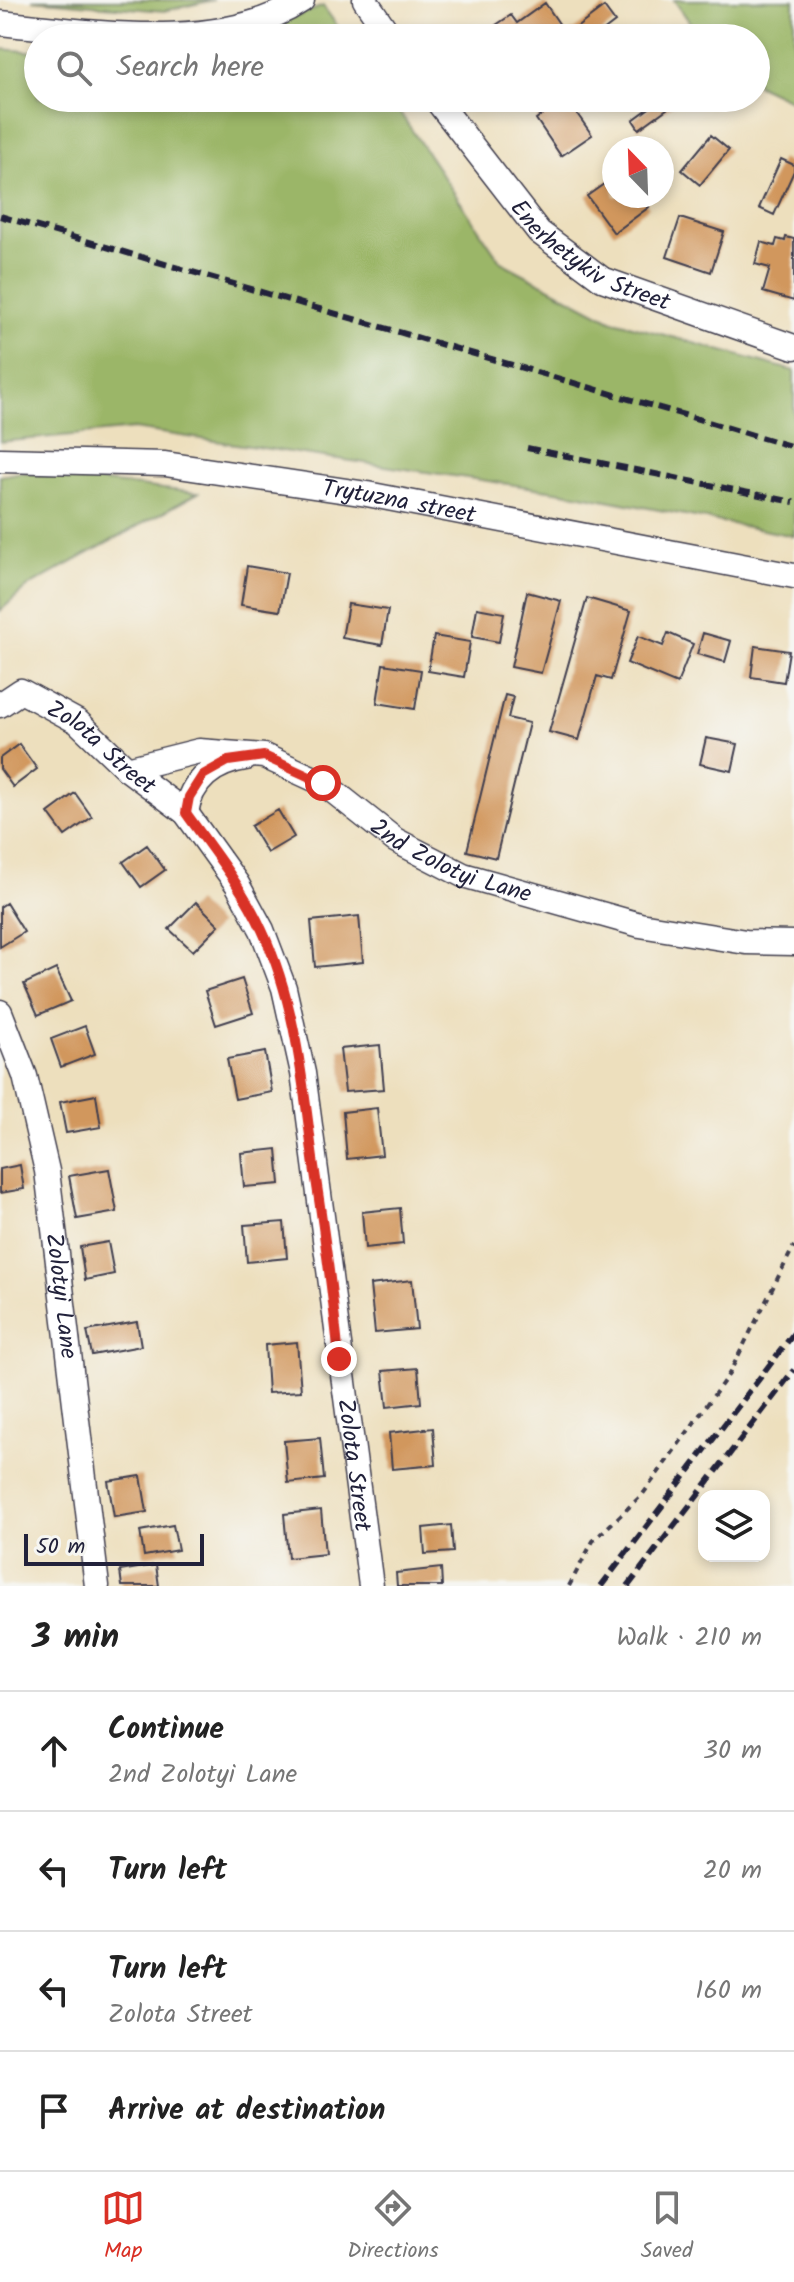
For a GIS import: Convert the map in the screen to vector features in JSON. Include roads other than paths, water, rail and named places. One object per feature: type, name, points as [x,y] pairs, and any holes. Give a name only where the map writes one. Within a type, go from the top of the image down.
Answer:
[{"type":"street","points":[[238,24],[285,12],[302,0]]},
{"type":"street","points":[[365,0],[381,24]]},
{"type":"street","points":[[0,23],[24,25]]},
{"type":"street","name":"Enerhetykiv Street","points":[[446,112],[539,232],[602,279],[794,347]]},
{"type":"street","name":"Trytuzna street","points":[[0,460],[165,464],[367,494],[794,576]]},
{"type":"street","name":"Zolota Street","points":[[0,705],[21,691],[78,722],[127,769],[186,813],[243,895],[262,930],[284,988],[303,1073],[371,1586]]},
{"type":"street","name":"2nd Zolotyi Lane","points":[[127,769],[199,751],[264,756],[323,783],[395,840],[463,875],[640,925],[746,942],[794,943]]},
{"type":"street","points":[[186,813],[189,797],[203,775],[228,761],[264,756]]},
{"type":"street","name":"Zolotyi Lane","points":[[0,1012],[25,1076],[47,1171],[97,1586]]},
{"type":"railway","points":[[0,216],[794,447]]},
{"type":"railway","points":[[527,448],[794,502]]},
{"type":"railway","points":[[601,1586],[794,1333]]},
{"type":"railway","points":[[628,1586],[794,1370]]}]
